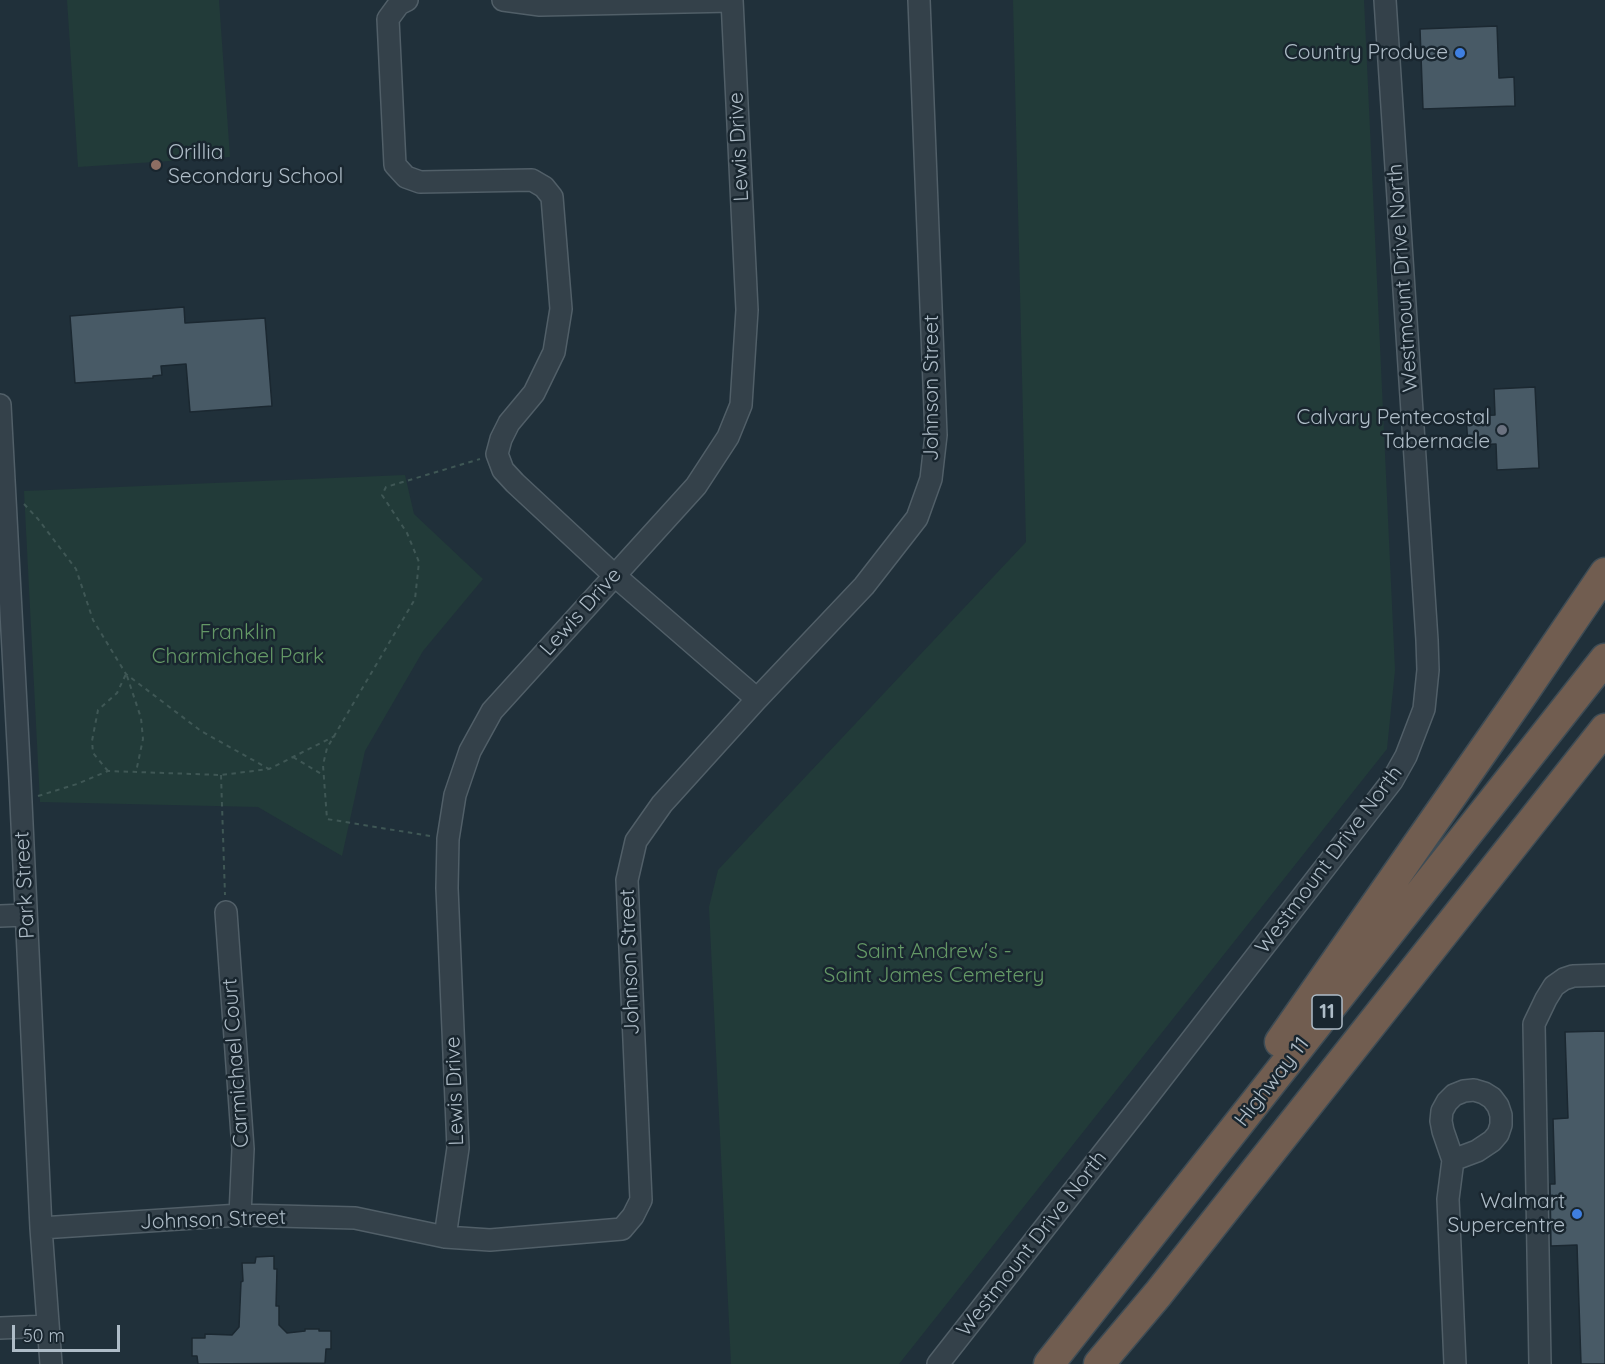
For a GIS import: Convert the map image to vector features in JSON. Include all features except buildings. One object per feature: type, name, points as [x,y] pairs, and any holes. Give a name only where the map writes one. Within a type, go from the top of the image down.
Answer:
[{"type":"highway","points":[[1167,1216],[1209,1143],[1605,573]]},
{"type":"highway","name":"Highway 11","points":[[1049,1364],[1605,659]]},
{"type":"highway","name":"Highway 11","points":[[1099,1364],[1158,1294],[1605,729]]},
{"type":"highway","points":[[1472,897],[1521,857],[1605,760]]},
{"type":"street","points":[[407,0],[399,4],[388,19],[395,165],[406,177],[420,182],[532,180],[544,187],[552,196],[561,309],[554,352],[534,393],[509,423],[501,439],[497,454],[503,470],[614,575],[757,699]]},
{"type":"street","points":[[503,0],[540,5],[732,1]]},
{"type":"street","name":"Johnson Street","points":[[41,1228],[240,1215],[355,1218],[446,1237],[490,1240],[622,1229],[633,1216],[641,1200],[627,880],[636,841],[662,804],[864,586],[917,518],[931,479],[936,435],[919,0]]},
{"type":"street","name":"Westmount Drive North","points":[[938,1364],[1392,781],[1406,756],[1424,709],[1428,670],[1427,640],[1385,0]]},
{"type":"street","name":"Lewis Drive","points":[[446,1237],[458,1148],[447,888],[448,839],[455,795],[470,751],[492,711],[696,486],[728,437],[741,405],[747,310],[732,1]]},
{"type":"street","name":"Park Street","points":[[0,405],[41,1228],[51,1364]]},
{"type":"street","name":"Carmichael Court","points":[[226,912],[243,1149],[240,1215]]},
{"type":"street","points":[[0,916],[26,915]]},
{"type":"street","points":[[1540,1364],[1534,1024],[1554,986],[1564,979],[1573,976],[1605,975]]},
{"type":"street","points":[[1453,1160],[1448,1199],[1455,1364]]},
{"type":"street","points":[[0,1328],[48,1326]]},
{"type":"path","points":[[448,839],[327,819],[323,765],[327,748],[415,599],[419,562],[406,533],[382,495],[386,487],[497,454]]},
{"type":"path","points":[[4,482],[38,519],[76,569],[93,620],[126,674],[141,718],[143,739],[136,772]]},
{"type":"path","points":[[126,674],[201,731],[269,768]]},
{"type":"path","points":[[108,771],[93,753],[94,730],[98,710],[117,693],[126,674]]},
{"type":"path","points":[[21,802],[77,784],[108,771],[221,775],[269,768],[335,736]]},
{"type":"path","points":[[293,757],[324,775]]},
{"type":"path","points":[[221,775],[226,912]]},
{"type":"green space","points":[[67,0],[219,0],[230,157],[78,167]]},
{"type":"green space","name":"Saint Andrew's - Saint James Cemetery","points":[[1013,0],[1364,0],[1395,670],[1387,749],[899,1364],[731,1364],[709,907],[718,870],[1026,542]]},
{"type":"green space","name":"Franklin Charmichael Park","points":[[405,475],[414,514],[483,579],[423,651],[365,751],[342,856],[258,807],[40,802],[24,491]]},
{"type":"place","name":"Country Produce","points":[[1460,53]]},
{"type":"place","name":"Orillia Secondary School","points":[[156,165]]},
{"type":"place","name":"Calvary Pentecostal Tabernacle","points":[[1502,430]]},
{"type":"place","name":"Walmart Supercentre","points":[[1577,1214]]}]
